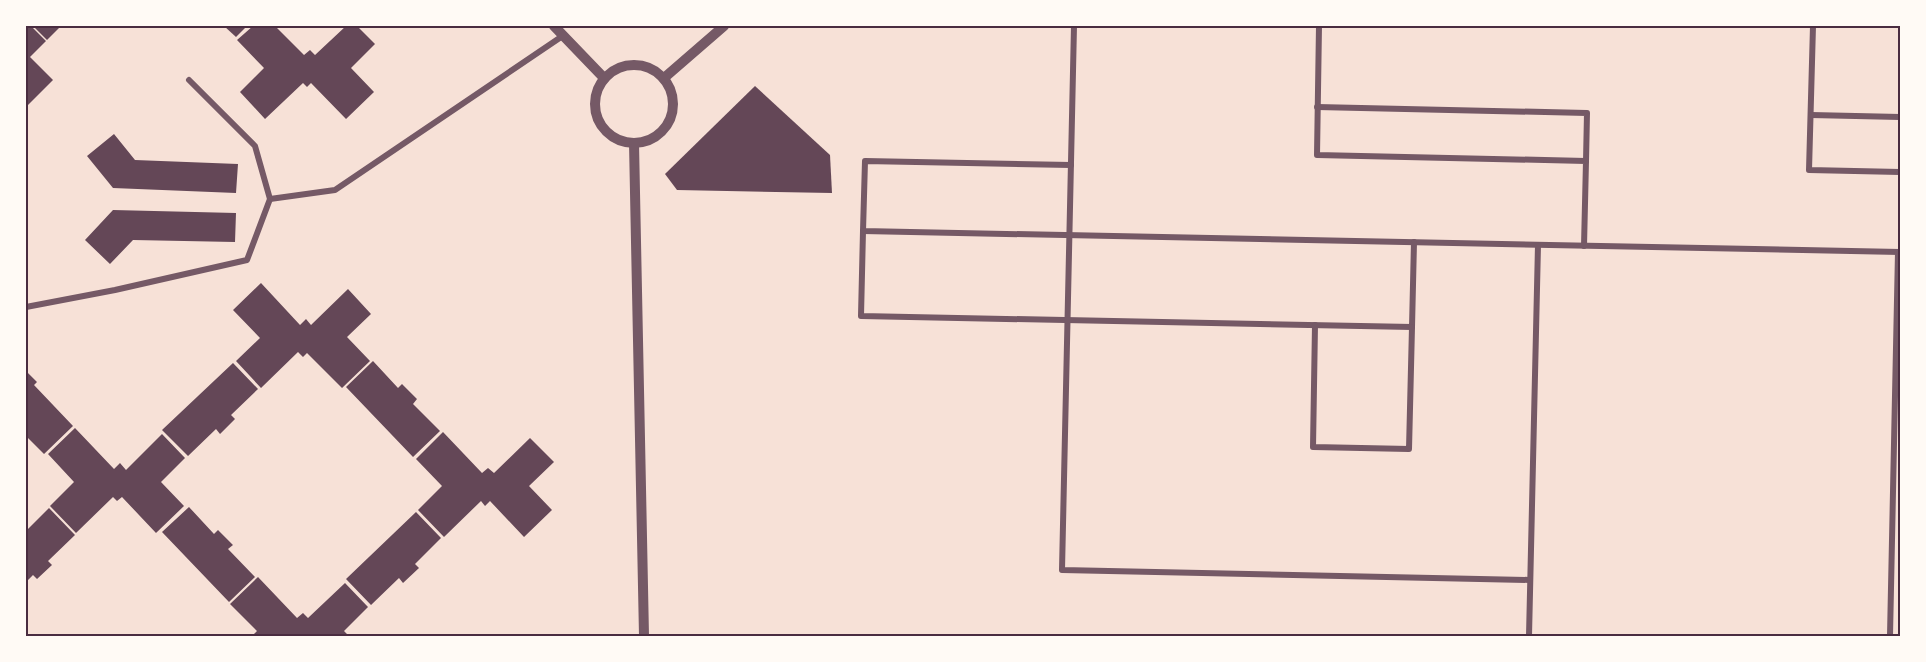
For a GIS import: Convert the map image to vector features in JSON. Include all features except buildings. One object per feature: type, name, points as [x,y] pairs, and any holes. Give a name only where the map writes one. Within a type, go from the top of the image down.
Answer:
[{"type":"street","points":[[554,26],[565,34],[604,78]]},
{"type":"street","points":[[664,78],[724,26]]},
{"type":"street","points":[[1074,26],[1062,570],[1530,580]]},
{"type":"street","points":[[1319,26],[1317,155],[1586,161]]},
{"type":"street","points":[[1813,26],[1809,170],[1900,172]]},
{"type":"street","points":[[270,199],[334,190],[565,34]]},
{"type":"street","points":[[646,65],[664,78],[674,98],[670,120],[656,137],[634,143],[613,137],[598,120],[595,98],[604,78],[624,66],[646,65]]},
{"type":"street","points":[[26,307],[116,290],[247,260],[270,199],[255,146],[189,80]]},
{"type":"street","points":[[1317,107],[1587,112],[1584,246]]},
{"type":"street","points":[[1810,115],[1900,117]]},
{"type":"street","points":[[634,143],[644,636]]},
{"type":"street","points":[[1071,165],[865,161],[861,316],[1412,327]]},
{"type":"street","points":[[863,231],[1899,252],[1890,636]]},
{"type":"street","points":[[1315,325],[1313,447],[1409,449],[1414,242]]},
{"type":"street","points":[[1529,636],[1538,245]]}]
